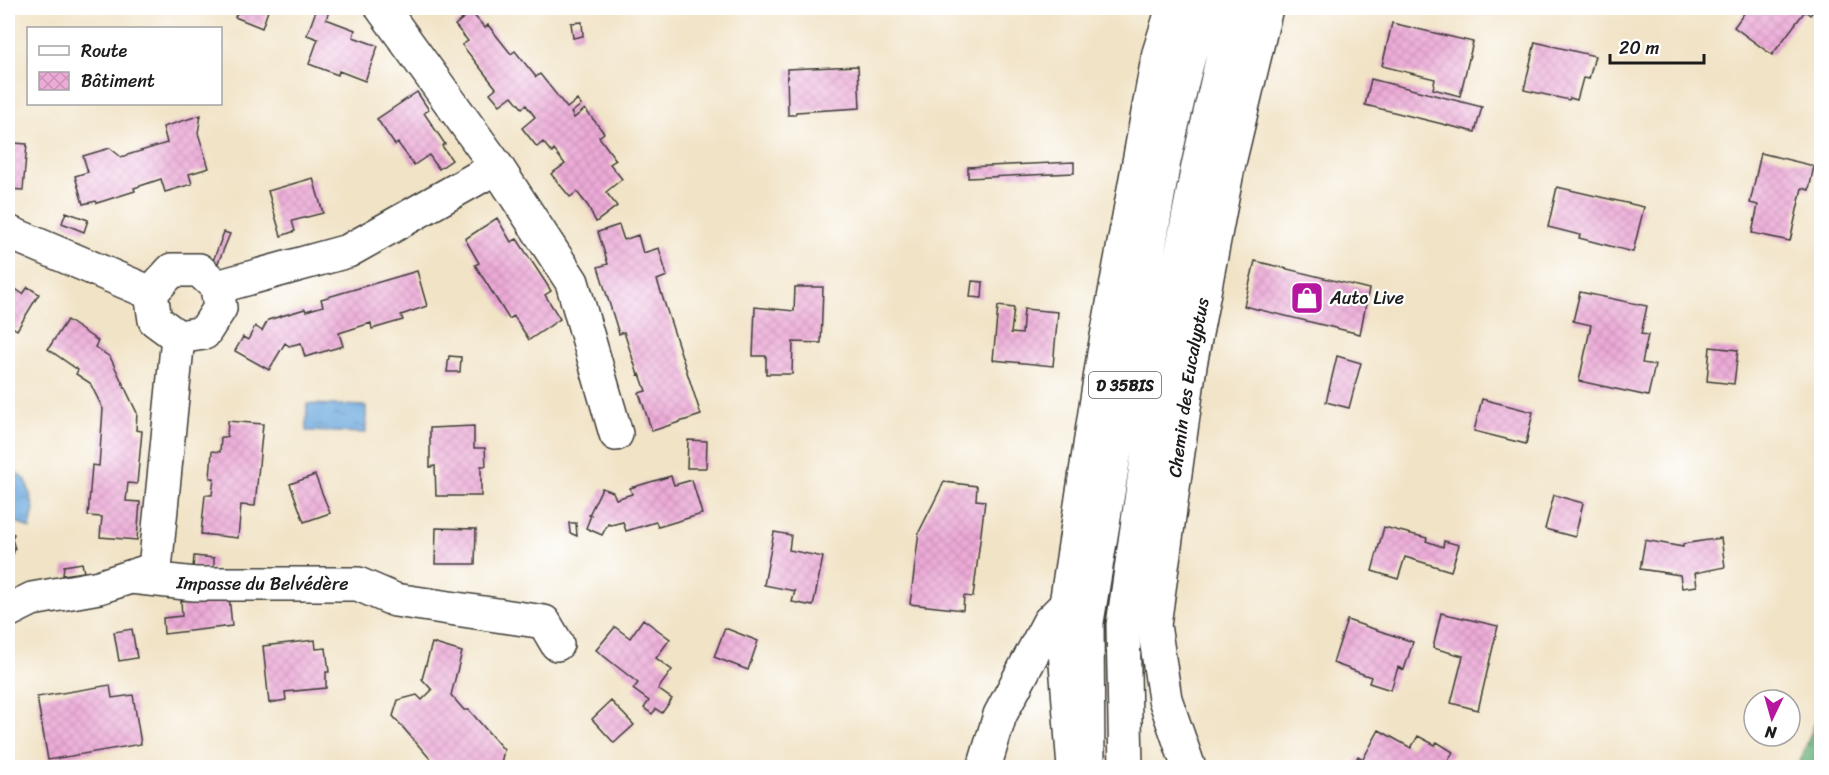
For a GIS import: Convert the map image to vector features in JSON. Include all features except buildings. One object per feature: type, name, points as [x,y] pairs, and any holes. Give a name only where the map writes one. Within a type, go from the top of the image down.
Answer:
[{"type":"street","points":[[382,8],[497,167],[572,282],[616,434]]},
{"type":"street","points":[[1074,768],[1063,624],[1104,353],[1159,53],[1173,8]]},
{"type":"street","name":"D 35BIS","points":[[1088,768],[1087,622],[1164,161],[1202,8]]},
{"type":"street","name":"Chemin des Eucalyptus","points":[[1126,768],[1122,625],[1161,362],[1198,166],[1234,8]]},
{"type":"street","name":"Chemin des Eucalyptus","points":[[1189,768],[1165,699],[1154,625],[1190,365],[1228,167],[1266,8]]},
{"type":"street","points":[[217,287],[348,251],[497,167]]},
{"type":"street","points":[[8,232],[152,293]]},
{"type":"street","points":[[172,270],[199,270],[217,287],[220,308],[204,333],[178,337],[155,320],[152,293],[172,270]]},
{"type":"street","name":"Impasse du Belvédère","points":[[8,611],[32,599],[99,587],[155,569],[178,337]]},
{"type":"street","name":"Impasse du Belvédère","points":[[131,576],[195,584],[358,584],[395,600],[544,622],[557,644]]},
{"type":"street","points":[[984,768],[1004,706],[1049,622],[1066,605]]},
{"type":"green space","points":[[1821,707],[1821,767],[1798,767]]},
{"type":"water","points":[[307,404],[366,406],[366,433],[306,431]]},
{"type":"water","points":[[8,466],[26,480],[34,509],[30,529],[8,517]]},
{"type":"place","name":"Auto Live","points":[[1307,298]]}]
